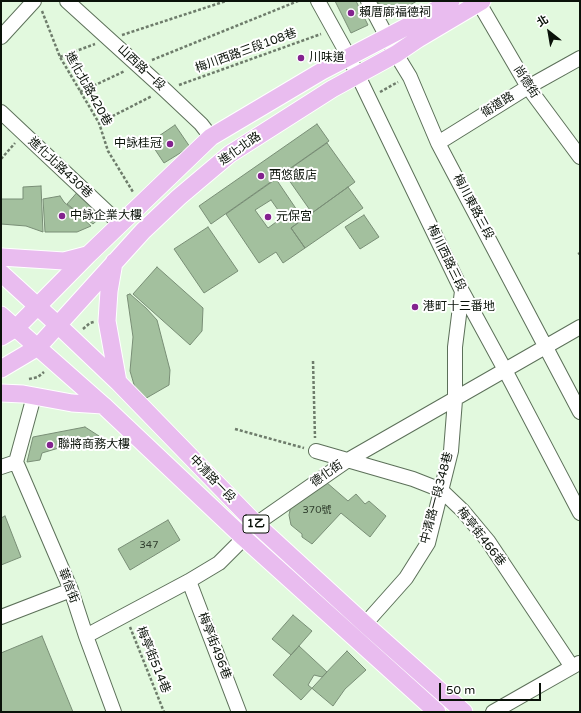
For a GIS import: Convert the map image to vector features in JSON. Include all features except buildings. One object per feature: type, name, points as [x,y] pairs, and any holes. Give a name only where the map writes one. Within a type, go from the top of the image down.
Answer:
[{"type":"main road","name":"進化北路","points":[[1,337],[16,328],[88,255],[212,137],[322,71],[410,25],[451,1]]},
{"type":"main road","name":"進化北路","points":[[1,369],[38,347],[143,231],[179,197],[230,154],[332,89],[396,54],[418,39],[481,2]]},
{"type":"main road","points":[[1,257],[64,262],[88,255]]},
{"type":"main road","points":[[115,261],[109,291],[107,321],[118,382]]},
{"type":"main road","name":"中清路一段","points":[[1,273],[118,382],[256,524],[464,712]]},
{"type":"main road","name":"中清路一段","points":[[1,315],[103,405],[244,538],[437,712]]},
{"type":"main road","points":[[1,393],[34,396],[72,404],[103,405]]},
{"type":"street","name":"山西路一段","points":[[67,1],[165,90],[201,124],[212,137]]},
{"type":"street","name":"梅川西路三段","points":[[318,1],[349,57],[462,291],[506,370],[580,513]]},
{"type":"street","name":"梅川東路三段","points":[[368,1],[410,77],[438,142],[580,412]]},
{"type":"street","name":"尚德街","points":[[481,2],[528,87],[580,157]]},
{"type":"street","points":[[1,37],[37,4]]},
{"type":"street","name":"衛道路","points":[[438,142],[528,87],[580,58]]},
{"type":"street","name":"進化北路430巷","points":[[1,112],[120,224]]},
{"type":"street","name":"中清路一段348巷","points":[[365,624],[406,578],[428,542],[451,451],[455,400],[455,347],[462,291]]},
{"type":"street","name":"德化街","points":[[86,636],[189,581],[218,563],[256,524],[348,460],[580,327]]},
{"type":"street","points":[[1,468],[16,462],[34,396]]},
{"type":"street","name":"梅亭街466巷","points":[[316,451],[413,479],[441,490],[463,511],[488,541],[576,665]]},
{"type":"street","name":"華信街","points":[[16,462],[71,590],[114,712]]},
{"type":"street","name":"梅亭街496巷","points":[[189,581],[239,712]]},
{"type":"street","points":[[1,618],[71,590]]},
{"type":"street","points":[[493,712],[576,665]]},
{"type":"path","points":[[60,57],[226,1]]},
{"type":"path","points":[[80,92],[138,66],[298,1]]},
{"type":"path","name":"進化北路420巷","points":[[37,4],[60,57],[99,123],[108,151],[141,204]]},
{"type":"path","name":"梅川西路三段108巷","points":[[99,123],[165,90],[334,29]]},
{"type":"path","points":[[374,95],[403,80]]},
{"type":"path","points":[[1,159],[24,134]]},
{"type":"path","points":[[83,330],[90,322],[87,320]]},
{"type":"path","points":[[235,429],[316,451],[313,361]]},
{"type":"path","name":"梅亭街514巷","points":[[125,616],[164,712]]},
{"type":"place","name":"賴厝廍福德祠","points":[[351,13]]},
{"type":"place","name":"川味道","points":[[301,58]]},
{"type":"place","name":"中詠桂冠","points":[[170,144]]},
{"type":"place","name":"西悠飯店","points":[[261,176]]},
{"type":"place","name":"中詠企業大樓","points":[[62,216]]},
{"type":"place","name":"元保宮","points":[[268,217]]},
{"type":"place","name":"港町十三番地","points":[[415,307]]},
{"type":"place","name":"聯將商務大樓","points":[[50,445]]}]
